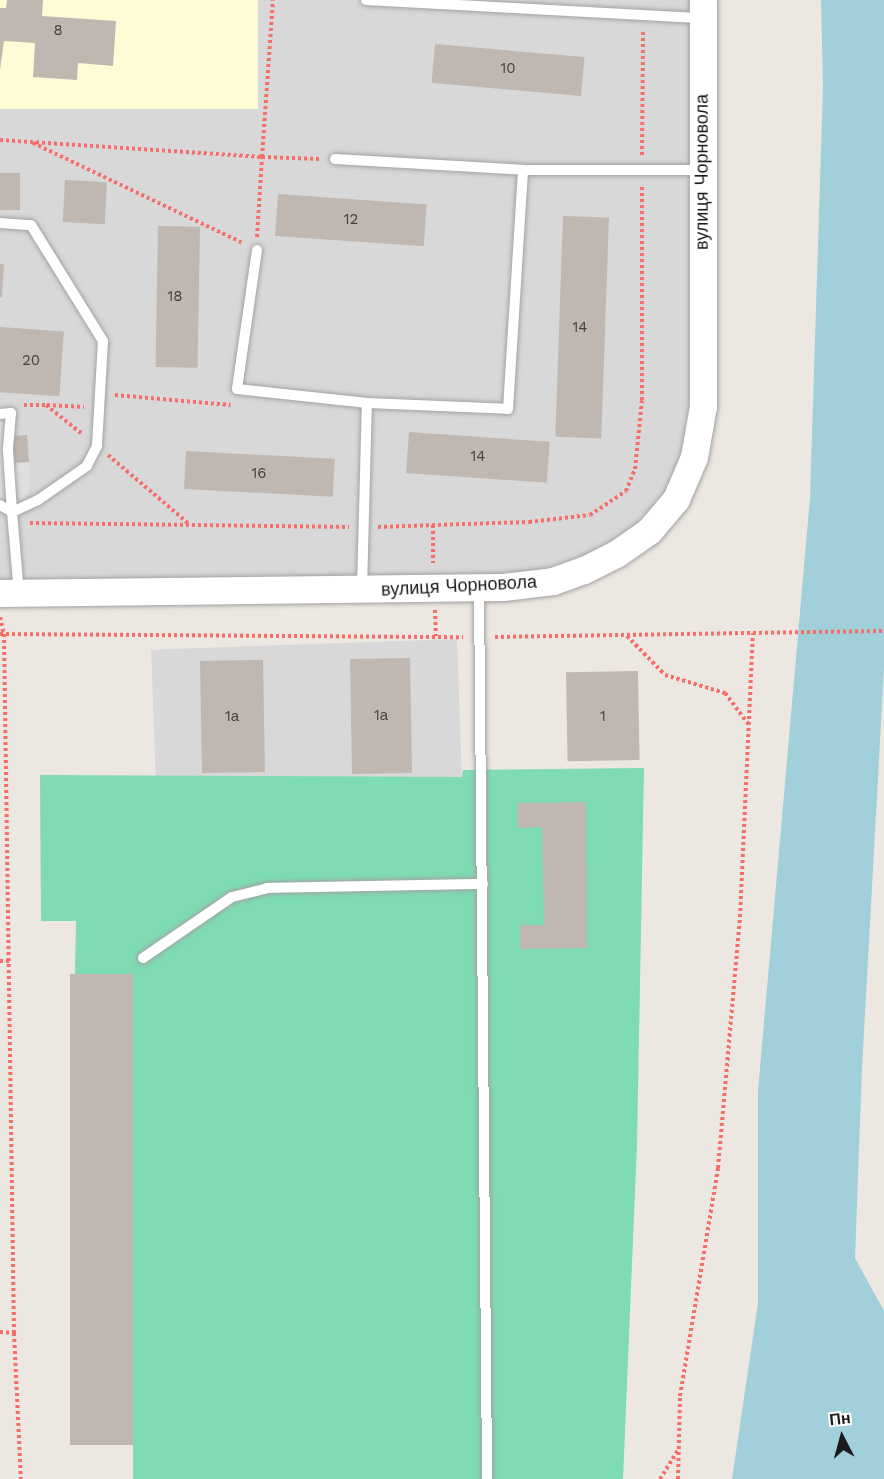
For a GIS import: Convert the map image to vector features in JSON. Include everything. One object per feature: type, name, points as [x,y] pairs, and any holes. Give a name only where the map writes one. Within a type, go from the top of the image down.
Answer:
[{"type":"street","name":"вулиця Чорновола","points":[[9,593],[479,588],[553,580],[584,570],[616,554],[649,531],[676,499],[694,457],[703,406],[703,9]]},
{"type":"lane","points":[[366,0],[703,9]]},
{"type":"lane","points":[[335,159],[523,170],[702,170]]},
{"type":"lane","points":[[257,250],[237,389],[367,403],[508,409],[523,170]]},
{"type":"lane","points":[[0,223],[31,225],[103,341],[97,446],[87,466],[38,500],[12,512]]},
{"type":"lane","points":[[362,591],[367,403]]},
{"type":"lane","points":[[0,414],[10,413],[8,451],[12,512],[9,593]]},
{"type":"lane","points":[[0,505],[12,512]]},
{"type":"lane","points":[[479,588],[483,637],[487,1479]]},
{"type":"lane","points":[[142,958],[232,897],[267,888],[483,884]]},
{"type":"path","points":[[29,142],[257,250],[273,0]]},
{"type":"path","points":[[0,140],[262,157],[335,159]]},
{"type":"path","points":[[100,394],[235,405],[237,389]]},
{"type":"path","points":[[46,405],[99,408]]},
{"type":"path","points":[[0,617],[12,961],[14,1333],[21,1479]]},
{"type":"path","points":[[2,634],[483,637],[884,632]]},
{"type":"path","points":[[678,1479],[680,1396],[718,1168],[740,918],[753,633]]},
{"type":"path","points":[[627,636],[665,675],[725,693],[748,725]]},
{"type":"path","points":[[0,961],[12,961]]},
{"type":"path","points":[[0,1332],[14,1333]]},
{"type":"path","points":[[660,1479],[680,1449]]},
{"type":"shaded area","points":[[0,0],[690,0],[691,405],[678,466],[661,498],[629,530],[600,550],[538,571],[479,576],[0,579]]},
{"type":"shaded area","points":[[0,0],[258,0],[258,109],[0,109]]},
{"type":"shaded area","points":[[0,408],[14,408],[15,463],[29,462],[29,493],[19,503],[0,503]]},
{"type":"shaded area","points":[[457,639],[462,777],[156,788],[151,650]]},
{"type":"green space","points":[[644,768],[637,1144],[623,1479],[133,1479],[133,1444],[72,1445],[70,974],[75,974],[76,921],[41,921],[40,775],[462,777],[463,770]]},
{"type":"water","points":[[821,0],[884,0],[884,669],[862,1068],[855,1258],[884,1311],[884,1479],[732,1479],[758,1303],[758,1091],[810,498],[823,86]]},
{"type":"building","points":[[7,0],[43,0],[42,16],[116,21],[113,66],[78,63],[77,80],[33,77],[35,43],[4,41],[0,70],[0,8],[6,8]]},
{"type":"building","points":[[435,44],[584,57],[581,96],[432,83]]},
{"type":"building","points":[[0,173],[20,173],[20,210],[0,210]]},
{"type":"building","points":[[65,180],[107,182],[105,224],[63,222]]},
{"type":"building","points":[[278,194],[427,204],[424,246],[275,236]]},
{"type":"building","points":[[563,216],[609,218],[601,438],[555,437]]},
{"type":"building","points":[[158,226],[200,227],[198,368],[156,367]]},
{"type":"building","points":[[0,264],[4,264],[2,297],[0,297]]},
{"type":"building","points":[[0,327],[64,331],[59,396],[0,392]]},
{"type":"building","points":[[409,432],[550,442],[547,483],[406,473]]},
{"type":"building","points":[[27,435],[29,462],[15,463],[13,436]]},
{"type":"building","points":[[186,451],[335,459],[333,497],[184,489]]},
{"type":"building","points":[[410,658],[412,773],[352,774],[350,659]]},
{"type":"building","points":[[263,660],[265,772],[202,773],[200,661]]},
{"type":"building","points":[[638,671],[640,760],[568,761],[566,672]]},
{"type":"building","points":[[586,802],[587,948],[520,949],[520,925],[544,925],[542,827],[518,828],[518,803]]},
{"type":"building","points":[[70,974],[133,974],[133,1445],[70,1445]]}]
